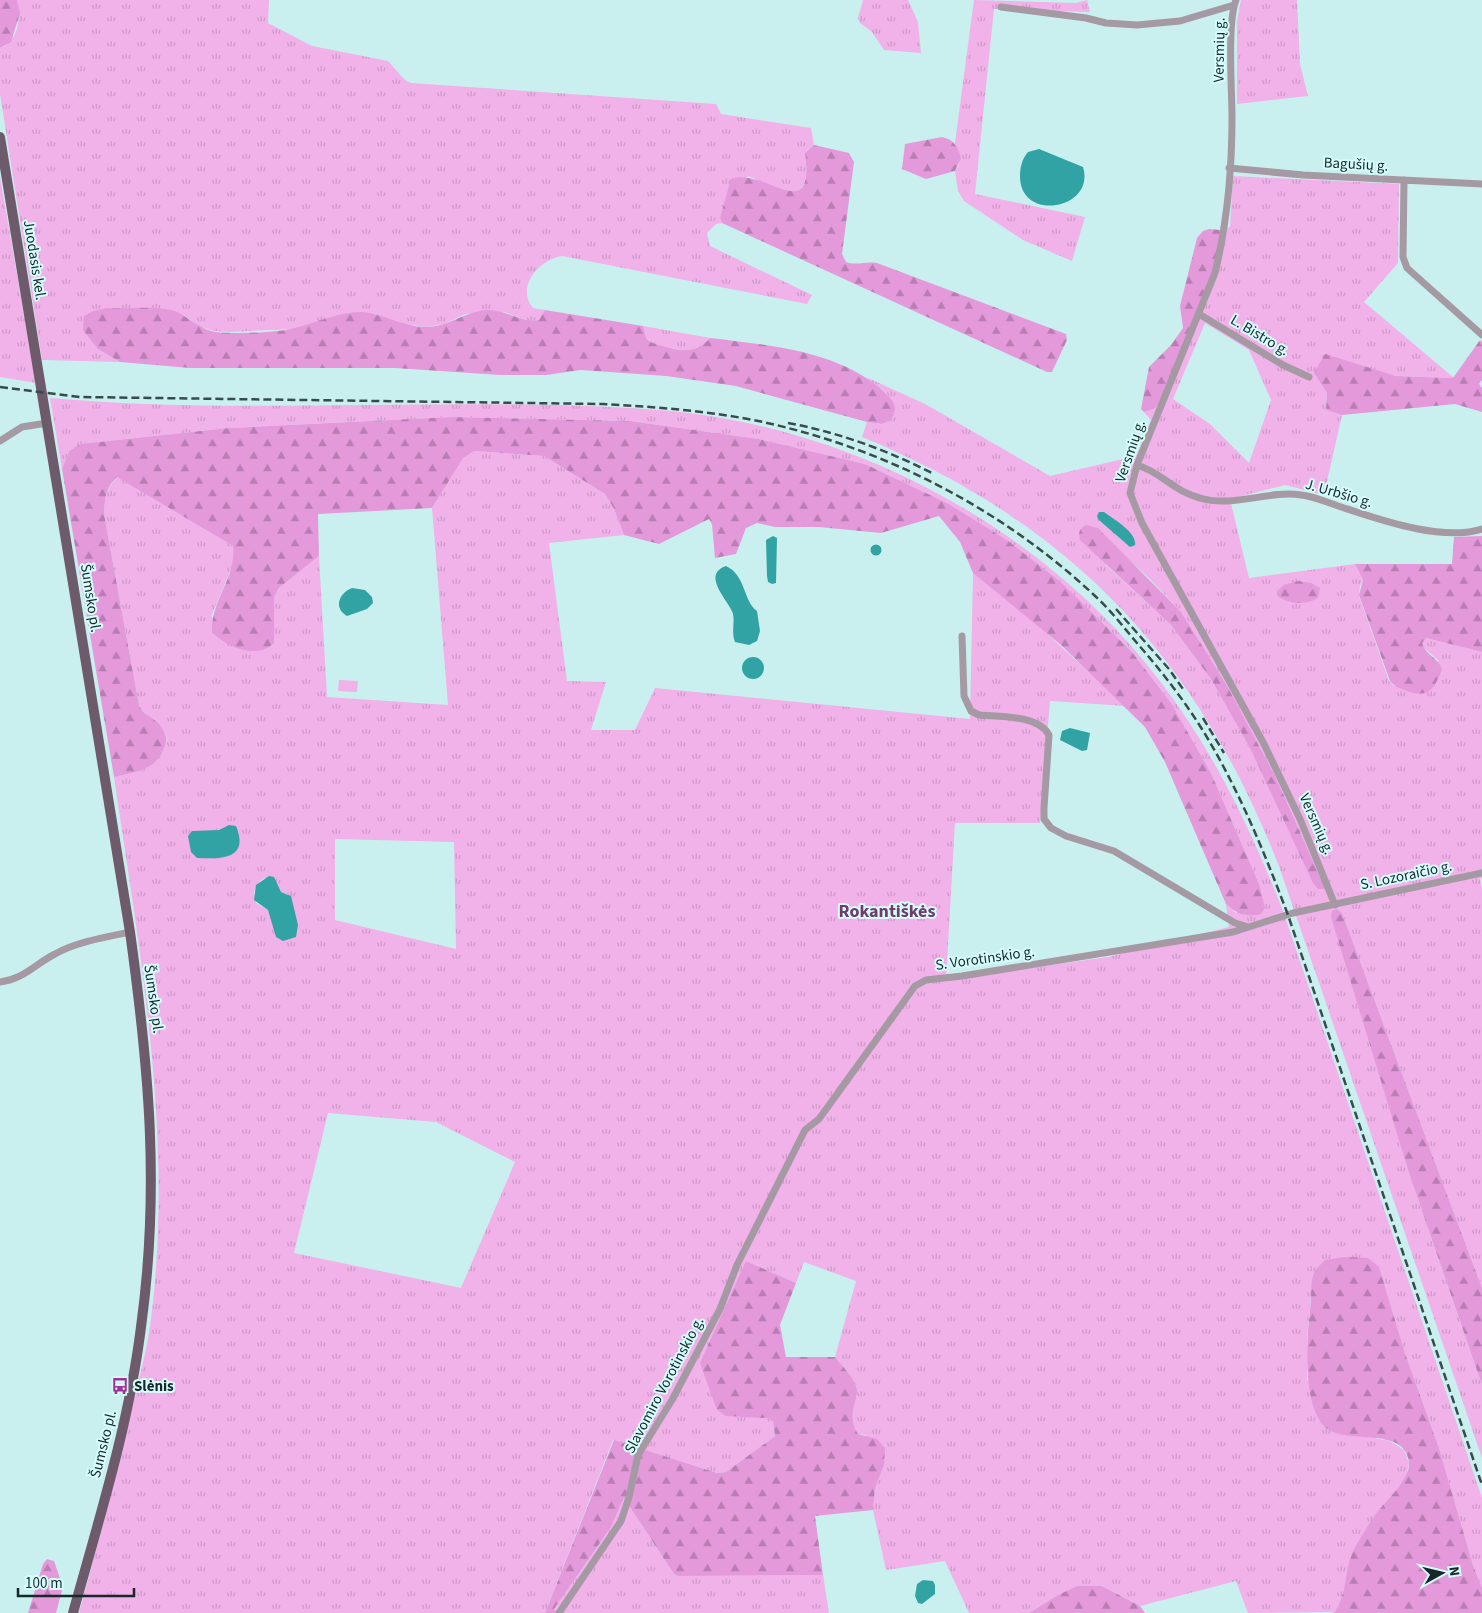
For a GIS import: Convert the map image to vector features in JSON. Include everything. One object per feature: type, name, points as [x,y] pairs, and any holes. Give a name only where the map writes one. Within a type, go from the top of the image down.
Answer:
[{"type":"main road","name":"Juodasis kel.","points":[[0,137],[41,387]]},
{"type":"main road","name":"Šumsko pl.","points":[[41,387],[130,932],[143,1027],[150,1110],[151,1206],[146,1290],[126,1411],[73,1613]]},
{"type":"street","points":[[1001,7],[1086,18],[1106,23],[1137,25],[1180,21],[1235,3]]},
{"type":"street","name":"Versmių g.","points":[[1235,3],[1229,168],[1223,240],[1215,273],[1137,465],[1131,484],[1133,506],[1264,744],[1300,819],[1335,905]]},
{"type":"street","name":"Bagušių g.","points":[[1229,168],[1303,176],[1482,184]]},
{"type":"street","points":[[1404,180],[1403,257],[1406,268],[1482,335]]},
{"type":"street","name":"L. Bistro g.","points":[[1199,314],[1284,365],[1309,377]]},
{"type":"street","points":[[0,442],[22,427],[47,423]]},
{"type":"street","name":"J. Urbšio g.","points":[[1137,465],[1150,469],[1185,494],[1215,502],[1227,503],[1283,494],[1303,495],[1388,522],[1418,528],[1463,533],[1482,529]]},
{"type":"street","points":[[962,636],[964,696],[971,711],[979,715],[1033,722],[1046,729],[1049,735],[1044,819],[1051,828],[1066,836],[1114,851],[1236,924],[1248,928]]},
{"type":"street","name":"S. Lozoraičio g.","points":[[1335,905],[1482,873]]},
{"type":"street","name":"S. Vorotinskio g.","points":[[748,1246],[805,1130],[819,1119],[915,986],[926,980],[1001,970],[1233,932],[1293,913],[1335,905]]},
{"type":"street","points":[[0,982],[20,977],[54,954],[66,949],[130,932]]},
{"type":"street","name":"Slavomiro Vorotinskio g.","points":[[560,1613],[620,1521],[630,1497],[638,1455],[672,1400],[720,1309],[737,1265],[748,1246]]},
{"type":"green space","points":[[0,0],[17,0],[20,13],[11,42],[0,48]]},
{"type":"green space","points":[[17,0],[269,0],[268,23],[312,46],[388,61],[405,80],[411,83],[716,104],[721,114],[811,128],[814,145],[805,153],[806,171],[804,183],[800,189],[793,192],[784,190],[748,176],[720,218],[722,223],[716,224],[707,233],[710,246],[812,295],[807,304],[562,256],[546,262],[538,268],[528,283],[528,300],[533,308],[545,310],[539,320],[530,321],[504,312],[465,314],[444,324],[427,327],[395,323],[375,314],[342,315],[291,329],[229,332],[214,331],[201,327],[184,315],[98,349],[120,362],[42,360],[0,94],[0,48],[6,45],[15,34],[19,14]]},
{"type":"green space","points":[[863,0],[908,0],[918,22],[921,53],[884,50],[872,32],[860,23],[858,18]]},
{"type":"green space","points":[[974,0],[1076,3],[1087,0],[1090,12],[994,9],[975,194],[1085,217],[1072,261],[1023,240],[964,201],[958,191],[955,171],[960,157],[955,143]]},
{"type":"green space","points":[[1241,0],[1297,0],[1300,64],[1308,96],[1237,104],[1237,21]]},
{"type":"green space","points":[[942,137],[955,144],[958,150],[961,158],[955,171],[926,179],[902,169],[905,144]]},
{"type":"green space","points":[[814,145],[849,153],[854,162],[842,254],[846,262],[854,264],[877,263],[1066,334],[1067,340],[1052,372],[1047,372],[722,223],[720,218],[731,179],[744,177],[784,190],[795,191],[802,187],[806,175],[805,153]]},
{"type":"green space","points":[[1233,176],[1399,184],[1398,263],[1364,302],[1454,378],[1396,376],[1376,371],[1314,373],[1327,393],[1326,410],[1342,415],[1324,495],[1285,485],[1230,499],[1249,578],[1355,564],[1363,580],[1359,596],[1389,681],[1394,686],[1439,661],[1423,647],[1421,643],[1426,638],[1482,652],[1482,878],[1480,879],[1482,889],[1482,1288],[1342,913],[1337,909],[1409,1173],[1482,1385],[1482,1458],[1280,869],[1247,794],[1210,725],[1167,663],[1119,606],[1065,556],[1004,511],[937,472],[862,437],[867,422],[882,424],[892,420],[894,412],[888,395],[866,377],[925,404],[1050,476],[1136,456],[1151,420],[1144,412],[1154,409],[1158,404],[1196,316],[1221,230],[1230,227]],"holes":[[[1205,323],[1249,350],[1271,400],[1249,463],[1210,424],[1173,399]],[[1093,526],[1150,579],[1181,612],[1226,684],[1251,750],[1211,679],[1171,625],[1106,565]]]},
{"type":"green space","points":[[0,177],[36,383],[0,377]]},
{"type":"green space","points":[[1209,229],[1221,230],[1213,273],[1205,296],[1158,405],[1154,409],[1144,412],[1141,409],[1149,367],[1171,345],[1183,328],[1180,306],[1197,238],[1203,231]]},
{"type":"green space","points":[[107,308],[171,310],[209,330],[232,333],[287,330],[353,312],[369,313],[410,325],[427,327],[488,310],[502,312],[527,320],[539,320],[545,310],[643,326],[646,338],[650,342],[675,349],[689,350],[696,348],[710,338],[799,351],[841,365],[861,375],[879,387],[891,399],[895,409],[892,420],[882,424],[867,422],[736,386],[666,376],[581,370],[546,375],[500,375],[395,368],[190,368],[120,362],[98,349],[83,330],[84,316],[93,311]]},
{"type":"green space","points":[[643,326],[710,338],[696,348],[689,350],[675,349],[650,342],[646,338]]},
{"type":"green space","points":[[1480,340],[1482,342],[1482,380],[1479,384],[1482,388],[1482,412],[1455,404],[1342,415],[1326,410],[1327,393],[1314,373],[1325,354],[1396,376],[1453,378]]},
{"type":"green space","points":[[50,398],[202,405],[506,404],[658,410],[730,419],[801,437],[870,461],[937,493],[1000,531],[1059,575],[1112,625],[1159,680],[1179,707],[1214,762],[1244,820],[1271,880],[1482,1498],[1482,1588],[1473,1565],[1439,1448],[1405,1353],[1379,1268],[1313,1274],[1307,1339],[1307,1380],[1368,1437],[1390,1441],[1404,1450],[1409,1463],[1406,1478],[1374,1517],[1352,1555],[1344,1596],[1335,1612],[1248,1613],[1236,1581],[1140,1606],[1102,1586],[1078,1586],[1058,1595],[1029,1613],[969,1613],[945,1561],[886,1570],[873,1510],[875,1487],[884,1465],[866,1435],[858,1434],[853,1418],[857,1389],[851,1376],[835,1357],[856,1281],[804,1262],[796,1283],[746,1261],[766,1418],[773,1421],[775,1436],[726,1472],[717,1473],[613,1440],[545,1613],[79,1613],[145,1355],[152,1311],[157,1244],[159,1177],[151,1043],[114,777],[142,770],[154,763],[164,749],[166,738],[159,725],[139,705],[104,514],[108,490],[118,477],[233,546],[235,559],[211,617],[274,643],[274,597],[279,588],[319,556],[327,697],[448,705],[432,508],[463,457],[474,451],[544,456],[605,494],[614,509],[624,535],[549,543],[567,681],[606,682],[591,730],[635,730],[655,688],[970,719],[973,573],[1019,608],[1126,706],[1050,701],[1040,823],[955,823],[946,980],[1108,957],[1229,927],[1226,904],[1236,913],[1259,884],[1211,773],[1171,703],[1132,652],[1061,582],[1007,540],[949,504],[865,464],[759,439],[630,421],[452,417],[228,428],[80,444],[69,451],[62,469]],"holes":[[[335,839],[454,842],[456,949],[335,920]],[[265,878],[276,884],[281,892],[288,894],[298,925],[271,917],[268,910],[256,903],[254,892],[260,881]],[[328,1113],[436,1122],[515,1162],[461,1288],[294,1253]]]},
{"type":"green space","points":[[452,417],[630,421],[759,439],[865,464],[949,504],[1007,540],[1061,582],[1132,652],[1171,703],[1211,773],[1259,884],[1265,908],[1261,914],[1246,915],[1234,911],[1226,904],[1165,762],[1145,727],[1061,645],[973,573],[960,542],[939,516],[881,533],[819,527],[775,527],[757,523],[746,528],[736,554],[715,558],[712,524],[709,519],[659,544],[624,535],[614,509],[605,494],[544,456],[474,451],[463,458],[432,508],[318,514],[319,556],[279,588],[274,597],[274,643],[259,651],[242,650],[234,647],[212,632],[215,609],[231,568],[233,546],[117,477],[108,490],[104,514],[139,705],[143,712],[161,726],[166,740],[163,751],[154,763],[142,770],[114,777],[62,469],[69,451],[80,444],[228,428]]},
{"type":"green space","points":[[1086,525],[1098,528],[1181,612],[1226,684],[1275,776],[1325,889],[1318,889],[1313,883],[1251,750],[1211,679],[1171,625],[1080,540],[1080,531]]},
{"type":"green space","points":[[1482,536],[1482,652],[1426,638],[1422,643],[1424,647],[1442,669],[1437,682],[1426,693],[1421,694],[1396,686],[1390,681],[1359,595],[1363,580],[1355,564],[1452,564],[1454,537]]},
{"type":"green space","points":[[1298,581],[1311,583],[1320,588],[1318,598],[1308,602],[1297,603],[1286,601],[1277,595],[1277,591],[1284,585]]},
{"type":"green space","points":[[339,680],[358,681],[357,692],[338,691]]},
{"type":"green space","points":[[1337,909],[1342,913],[1482,1288],[1482,1385],[1409,1173],[1331,917],[1332,911]]},
{"type":"green space","points":[[1345,1257],[1368,1258],[1379,1267],[1405,1353],[1439,1448],[1473,1565],[1482,1588],[1482,1613],[1331,1613],[1335,1612],[1342,1596],[1350,1561],[1356,1545],[1373,1518],[1401,1484],[1406,1476],[1409,1462],[1405,1450],[1396,1443],[1385,1439],[1333,1432],[1324,1426],[1317,1415],[1312,1400],[1307,1366],[1307,1348],[1312,1278],[1315,1271],[1325,1260]]},
{"type":"green space","points":[[746,1261],[796,1283],[780,1325],[786,1357],[835,1357],[855,1383],[857,1394],[853,1418],[858,1434],[877,1439],[885,1448],[884,1465],[875,1488],[873,1510],[815,1516],[823,1575],[678,1576],[674,1574],[624,1498],[611,1527],[554,1609],[557,1613],[545,1613],[614,1440],[717,1473],[726,1472],[775,1436],[773,1421],[766,1418],[726,1416],[717,1410],[700,1363]]},
{"type":"green space","points":[[624,1498],[674,1574],[678,1576],[823,1575],[829,1613],[557,1613],[554,1609],[611,1527]]},
{"type":"green space","points":[[47,1559],[54,1561],[63,1587],[56,1613],[28,1613],[43,1564]]},
{"type":"green space","points":[[1077,1586],[1102,1586],[1140,1606],[1145,1613],[1029,1613]]},
{"type":"water","points":[[1039,149],[1083,167],[1084,181],[1079,193],[1069,201],[1057,205],[1044,205],[1032,201],[1024,192],[1020,177],[1023,160],[1028,152]]},
{"type":"water","points":[[1099,512],[1104,512],[1124,526],[1135,540],[1135,545],[1130,547],[1099,520],[1097,516]]},
{"type":"water","points":[[773,536],[777,538],[776,583],[772,584],[768,582],[767,576],[766,540]]},
{"type":"water","points":[[876,544],[882,550],[876,556],[870,550]]},
{"type":"water","points":[[726,566],[737,575],[752,607],[757,611],[760,631],[757,641],[749,645],[735,642],[733,614],[716,582],[719,570]]},
{"type":"water","points":[[352,588],[365,590],[372,597],[373,603],[367,609],[347,616],[340,609],[339,601],[347,590]]},
{"type":"water","points":[[753,657],[761,660],[764,668],[761,676],[753,679],[745,676],[742,668],[745,660]]},
{"type":"water","points":[[1070,728],[1090,733],[1087,750],[1082,751],[1060,740],[1062,731]]},
{"type":"water","points":[[229,825],[236,826],[239,837],[239,845],[236,851],[230,855],[215,858],[197,858],[191,852],[188,836],[192,831],[219,830]]},
{"type":"water","points":[[269,876],[274,877],[281,892],[291,896],[298,925],[296,937],[283,941],[276,937],[268,910],[254,900],[256,885]]},
{"type":"water","points":[[923,1580],[933,1581],[935,1594],[922,1604],[918,1603],[915,1596],[917,1584]]},
{"type":"railway","points":[[0,387],[80,397],[603,404],[704,412],[763,422],[854,448],[940,486],[1021,535],[1101,601],[1152,661],[1201,727],[1242,803],[1288,915],[1482,1485]]},
{"type":"railway","points":[[788,423],[863,443],[934,474]]},
{"type":"railway","points":[[1116,609],[1169,669],[1185,692]]},
{"type":"railway","points":[[1203,718],[1224,753]]},
{"type":"place","name":"Slėnis","points":[[120,1386]]},
{"type":"district","name":"Rokantiškės","points":[[887,911]]}]
